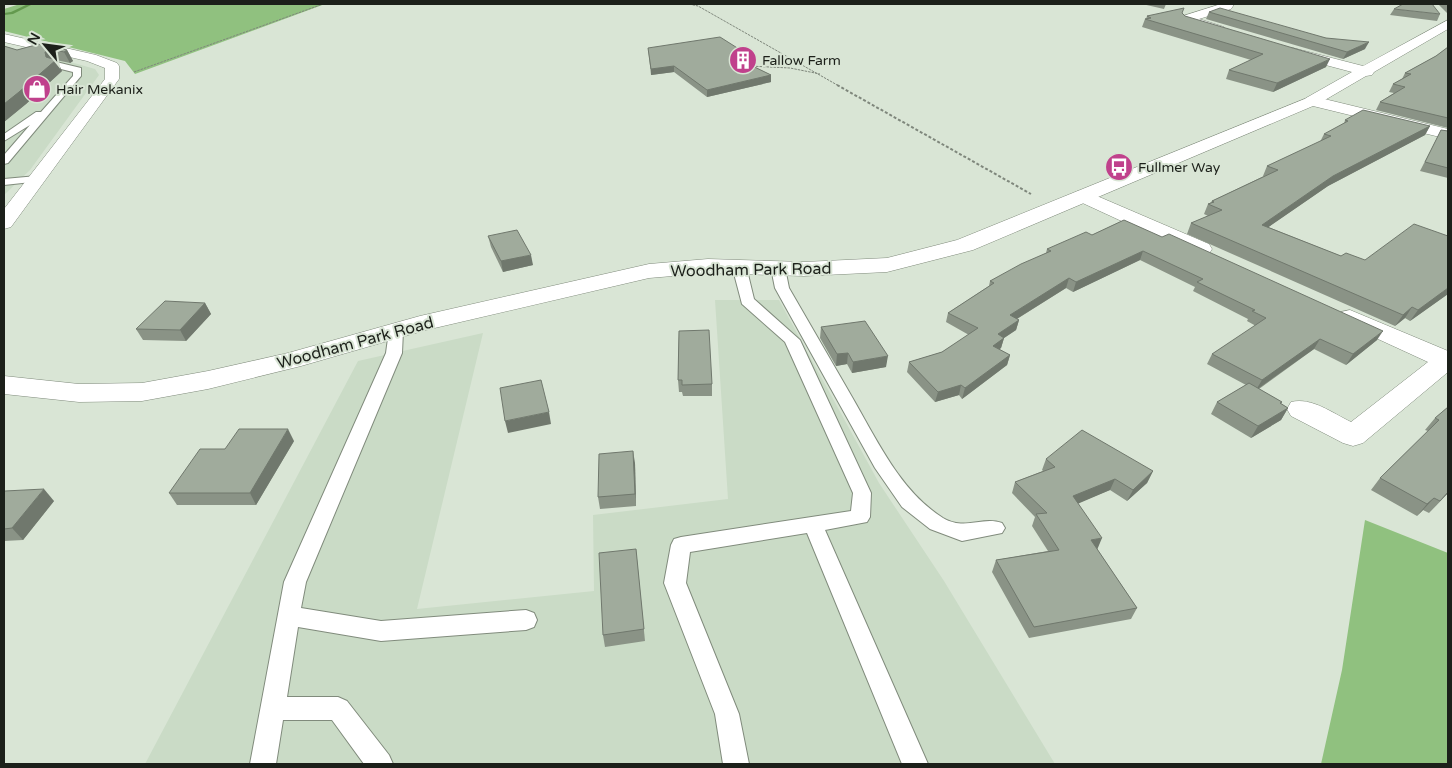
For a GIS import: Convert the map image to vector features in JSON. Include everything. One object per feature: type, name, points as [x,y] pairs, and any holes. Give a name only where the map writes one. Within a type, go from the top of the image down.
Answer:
[{"type":"street","points":[[1228,4],[1227,6],[1187,19],[1236,35]]},
{"type":"street","points":[[1438,13],[1448,23]]},
{"type":"street","name":"Woodham Park Road","points":[[4,385],[79,393],[142,392],[208,380],[292,360],[396,331],[649,271],[739,266],[804,269],[887,265],[965,245],[1312,101],[1366,72],[1448,23]]},
{"type":"street","points":[[4,38],[105,62],[112,66],[112,80],[4,223]]},
{"type":"street","points":[[1280,48],[1366,72]]},
{"type":"street","points":[[1312,101],[1448,134]]},
{"type":"street","points":[[1083,196],[1219,258]]},
{"type":"street","points":[[1301,409],[1353,436],[1447,359],[1328,307]]},
{"type":"lane","points":[[4,161],[77,76],[78,70],[56,65]]},
{"type":"lane","points":[[4,138],[48,108]]},
{"type":"lane","points":[[4,182],[38,179]]},
{"type":"lane","points":[[736,764],[728,714],[675,584],[681,545],[860,516],[862,493],[792,340],[747,301],[739,266]]},
{"type":"lane","points":[[778,268],[782,288],[880,463],[909,502],[937,524],[962,533],[995,528]]},
{"type":"lane","points":[[263,764],[295,582],[394,353],[396,331]]},
{"type":"lane","points":[[813,524],[915,764]]},
{"type":"lane","points":[[289,616],[381,631],[526,620]]},
{"type":"lane","points":[[272,708],[338,709],[380,764]]},
{"type":"path","points":[[112,80],[323,4]]},
{"type":"path","points":[[689,4],[698,6],[823,75],[1056,208]]},
{"type":"path","points":[[746,66],[790,68],[823,75]]},
{"type":"shaded area","points":[[52,53],[67,61],[95,69],[99,75],[30,170],[4,195],[4,67]]},
{"type":"shaded area","points":[[715,300],[779,300],[879,483],[944,581],[1055,764],[145,764],[358,361],[483,333],[417,609],[594,591],[593,515],[728,499]]},
{"type":"green space","points":[[20,4],[325,4],[135,74],[125,61],[4,31],[4,9]]},
{"type":"green space","points":[[1365,520],[1448,553],[1448,764],[1321,764],[1342,670]]},
{"type":"building","points":[[1403,4],[1432,4],[1440,14],[1394,9]]},
{"type":"building","points":[[1184,8],[1182,13],[1185,16],[1330,59],[1277,83],[1229,70],[1263,54],[1145,19],[1151,18],[1147,16]]},
{"type":"building","points":[[1220,8],[1326,38],[1369,42],[1347,52],[1209,12]]},
{"type":"building","points":[[720,37],[750,56],[736,58],[771,75],[707,90],[674,66],[651,69],[648,48]]},
{"type":"building","points":[[39,44],[67,50],[64,52],[51,49],[45,52],[46,57],[56,60],[4,104],[4,46],[17,50]]},
{"type":"building","points":[[1448,47],[1448,118],[1380,102],[1405,87],[1393,84],[1411,74],[1405,73]]},
{"type":"building","points":[[1363,110],[1430,126],[1333,176],[1262,225],[1341,256],[1346,253],[1365,260],[1414,224],[1448,236],[1448,288],[1418,310],[1412,307],[1403,315],[1191,223],[1222,210],[1208,204],[1214,202],[1212,201],[1278,170],[1267,166],[1331,136],[1324,134],[1348,121],[1345,120]]},
{"type":"building","points":[[1441,130],[1448,131],[1448,168],[1425,162]]},
{"type":"building","points":[[1124,220],[1162,237],[1169,234],[1383,331],[1353,354],[1320,339],[1262,380],[1212,354],[1266,318],[1252,311],[1255,310],[1197,282],[1203,279],[1143,251],[1076,282],[1069,278],[1010,315],[1019,320],[998,334],[1004,338],[993,346],[1010,355],[965,388],[961,385],[938,392],[909,362],[942,352],[978,328],[948,313],[994,283],[990,281],[1021,264],[1051,251],[1047,249],[1086,232],[1092,235]]},
{"type":"building","points":[[517,230],[531,255],[501,261],[488,236]]},
{"type":"building","points":[[165,301],[205,303],[180,330],[136,329]]},
{"type":"building","points":[[865,321],[888,356],[853,362],[848,353],[837,354],[821,327]]},
{"type":"building","points":[[709,330],[712,384],[682,385],[682,380],[678,380],[679,331]]},
{"type":"building","points":[[541,380],[549,412],[505,421],[500,388]]},
{"type":"building","points":[[1249,383],[1282,402],[1280,403],[1288,408],[1258,426],[1217,402]]},
{"type":"building","points":[[1448,407],[1448,492],[1440,501],[1434,498],[1427,504],[1380,478],[1439,420],[1435,418]]},
{"type":"building","points":[[239,429],[288,429],[250,493],[169,493],[200,449],[225,449]]},
{"type":"building","points":[[1082,430],[1153,471],[1133,490],[1115,479],[1073,496],[1102,538],[1091,540],[1137,608],[1034,627],[996,560],[1059,550],[1036,514],[1047,513],[1015,482],[1055,467],[1046,459]]},
{"type":"building","points":[[633,451],[635,494],[598,497],[599,454]]},
{"type":"building","points":[[44,489],[12,528],[4,529],[5,491]]},
{"type":"building","points":[[636,549],[644,629],[603,635],[599,553]]},
{"type":"waterway","points":[[4,14],[12,13],[31,4]]},
{"type":"place","name":"Fallow Farm","points":[[743,60]]},
{"type":"place","name":"Hair Mekanix","points":[[37,89]]},
{"type":"place","name":"Fullmer Way","points":[[1119,167]]}]
